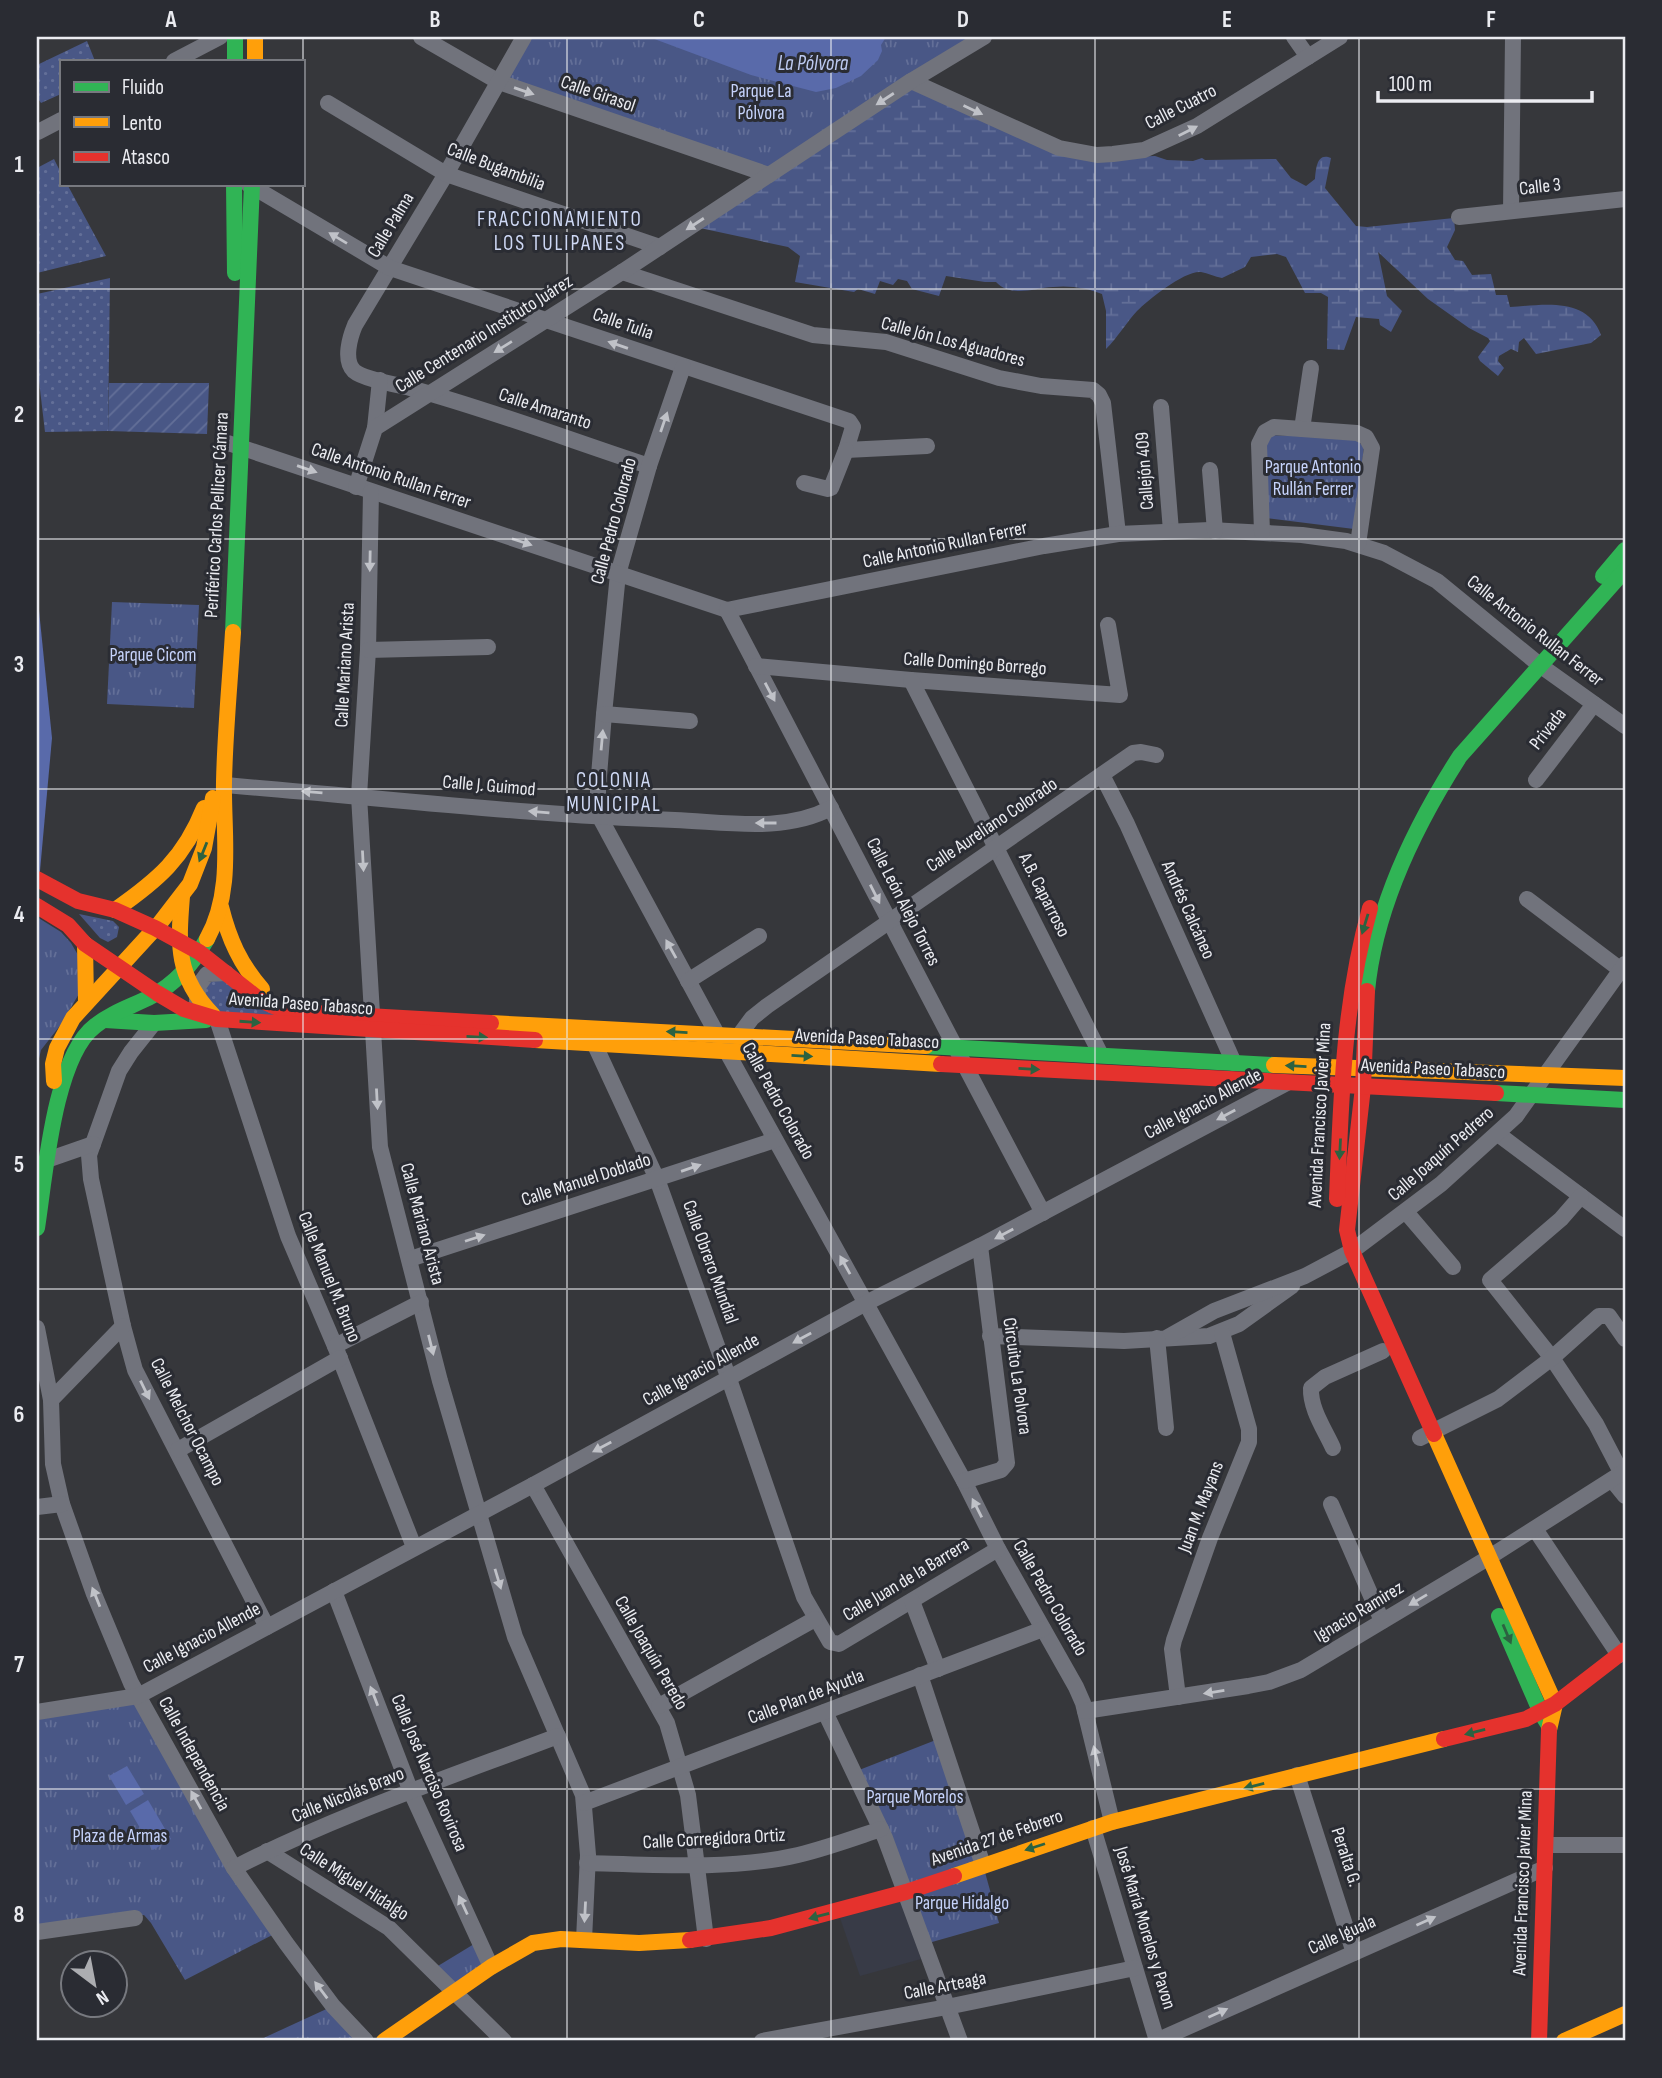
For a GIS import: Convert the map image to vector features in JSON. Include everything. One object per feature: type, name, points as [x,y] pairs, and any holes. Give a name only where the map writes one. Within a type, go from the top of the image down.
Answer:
[{"type":"main road","points":[[235,37],[235,60]]},
{"type":"main road","points":[[255,37],[255,60]]},
{"type":"main road","name":"Periférico Carlos Pellicer Cámara","points":[[58,1104],[76,1045],[91,1028],[157,993],[182,972],[199,952],[214,927],[221,907],[226,849],[224,785],[235,445],[234,186]]},
{"type":"main road","name":"Periférico Carlos Pellicer Cámara","points":[[58,1104],[53,1075],[56,1052],[62,1036],[86,1001],[182,896],[207,842],[214,794],[251,186]]},
{"type":"main road","name":"Avenida Francisco Javier Mina","points":[[1426,1435],[1383,1351],[1346,1254],[1364,1078],[1365,1012],[1372,957],[1388,895],[1440,788],[1460,757],[1625,550]]},
{"type":"main road","name":"Avenida Francisco Javier Mina","points":[[1539,2041],[1548,1714],[1335,1231],[1343,1086],[1348,1002],[1355,958],[1370,909],[1392,854],[1429,781],[1450,749],[1625,570]]},
{"type":"main road","points":[[115,910],[158,880],[187,847],[204,809],[216,751]]},
{"type":"main road","name":"Avenida Paseo Tabasco","points":[[37,879],[78,901],[115,910],[178,940],[199,952],[260,1000],[280,1009],[372,1023],[727,1052],[1343,1086],[1364,1078],[1547,1074],[1625,1079]]},
{"type":"main road","points":[[182,896],[178,940],[182,972],[197,1001],[217,1019]]},
{"type":"main road","name":"Avenida Paseo Tabasco","points":[[37,906],[68,925],[85,944],[157,993],[184,1009],[217,1019],[717,1034],[1101,1055],[1344,1069],[1364,1078],[1533,1095],[1625,1100]]},
{"type":"main road","points":[[221,907],[236,956],[246,972],[280,1009]]},
{"type":"main road","points":[[85,944],[86,1001]]},
{"type":"main road","points":[[103,1020],[154,1023],[217,1019]]},
{"type":"main road","points":[[37,1228],[58,1104]]},
{"type":"main road","name":"Avenida 27 de Febrero","points":[[384,2041],[491,1967],[533,1943],[552,1939],[639,1943],[706,1939],[771,1928],[906,1892],[1112,1822],[1548,1714],[1622,1653]]},
{"type":"main road","points":[[1564,2041],[1625,2014]]},
{"type":"street","points":[[176,60],[220,37]]},
{"type":"street","name":"Calle Girasol","points":[[421,37],[499,82],[769,176]]},
{"type":"street","name":"Calle Palma","points":[[428,393],[354,371],[349,345],[355,325],[524,37]]},
{"type":"street","name":"Calle Centenario Instituto Juárez","points":[[375,428],[622,272],[911,81],[984,37]]},
{"type":"street","points":[[1294,37],[1308,57]]},
{"type":"street","name":"Calle Cuatro","points":[[911,81],[1050,145],[1078,152],[1113,154],[1144,150],[1180,135],[1340,37]]},
{"type":"street","points":[[1511,212],[1513,37]]},
{"type":"street","name":"Calle Bugambilia","points":[[328,103],[446,174],[660,247]]},
{"type":"street","points":[[38,132],[60,121]]},
{"type":"street","name":"Calle Tulia","points":[[253,186],[390,268],[849,421],[853,428],[846,450]]},
{"type":"street","name":"Calle 3","points":[[1459,216],[1625,200]]},
{"type":"street","name":"Calle Jón Los Aguadores","points":[[622,272],[794,331],[821,337],[886,342],[999,378],[1093,390],[1103,403],[1118,534]]},
{"type":"street","name":"Calle Pedro Colorado","points":[[683,366],[649,466],[618,575],[597,800],[600,817],[1076,1688],[1112,1822]]},
{"type":"street","points":[[1302,429],[1311,368]]},
{"type":"street","points":[[364,490],[380,380]]},
{"type":"street","name":"Calle Amaranto","points":[[428,393],[649,466]]},
{"type":"street","name":"Callejón 409","points":[[1161,407],[1171,531]]},
{"type":"street","points":[[1262,532],[1258,447],[1268,429],[1274,427],[1357,433],[1364,435],[1371,444],[1358,544]]},
{"type":"street","name":"Calle Antonio Rullan Ferrer","points":[[235,445],[727,610],[1044,546],[1118,534],[1171,531],[1262,532],[1316,536],[1358,544],[1403,562],[1437,581],[1536,662],[1625,726]]},
{"type":"street","points":[[804,484],[831,488],[846,450],[928,446]]},
{"type":"street","points":[[1210,470],[1215,531]]},
{"type":"street","name":"Calle Mariano Arista","points":[[364,490],[368,649],[359,796],[380,1147],[440,1381],[518,1644],[582,1792],[587,1863],[584,1940]]},
{"type":"street","name":"Calle León Alejo Torres","points":[[727,610],[953,1047],[1043,1213]]},
{"type":"street","name":"Calle Domingo Borrego","points":[[756,666],[1121,695],[1108,625]]},
{"type":"street","points":[[368,649],[488,647]]},
{"type":"street","name":"A.B. Caparroso","points":[[911,680],[1101,1055]]},
{"type":"street","name":"Privada","points":[[1535,780],[1594,704]]},
{"type":"street","points":[[604,714],[690,720]]},
{"type":"street","name":"Calle Aureliano Colorado","points":[[727,1052],[752,1018],[888,920],[1133,753],[1156,755]]},
{"type":"street","name":"Andrés Calcáneo","points":[[1101,775],[1127,824],[1234,1063]]},
{"type":"street","name":"Calle J. Guimod","points":[[224,785],[600,817],[766,824],[800,820],[831,808]]},
{"type":"street","points":[[1527,899],[1623,967]]},
{"type":"street","points":[[688,981],[759,936]]},
{"type":"street","name":"Calle Joaquín Pedrero","points":[[1163,1338],[1214,1311],[1305,1276],[1346,1254],[1406,1212],[1498,1134],[1533,1095],[1623,967]]},
{"type":"street","points":[[197,1001],[199,985],[207,974],[226,973]]},
{"type":"street","name":"Calle Manuel M. Bruno","points":[[217,1019],[288,1236],[414,1548]]},
{"type":"street","name":"Calle Melchor Ocampo","points":[[154,1023],[119,1071],[93,1144],[89,1166],[130,1356],[141,1383],[267,1626]]},
{"type":"street","name":"Calle Obrero Mundial","points":[[594,1043],[657,1179],[799,1585],[815,1619]]},
{"type":"street","name":"Calle Ignacio Allende","points":[[37,1712],[138,1696],[866,1303],[980,1247],[1287,1083]]},
{"type":"street","points":[[1498,1134],[1625,1229]]},
{"type":"street","name":"Calle Manuel Doblado","points":[[410,1259],[775,1140]]},
{"type":"street","points":[[47,1160],[93,1144]]},
{"type":"street","points":[[1581,1196],[1561,1219],[1490,1280],[1552,1358],[1596,1424],[1620,1475],[1625,1496]]},
{"type":"street","points":[[1406,1212],[1453,1267]]},
{"type":"street","name":"Circuito La Polvora","points":[[964,1481],[1001,1470],[1007,1462],[980,1247]]},
{"type":"street","name":"Calle Joaquín Pedrero","points":[[990,1336],[1124,1341],[1202,1337],[1222,1333],[1251,1316],[1305,1276]]},
{"type":"street","points":[[178,1450],[421,1302]]},
{"type":"street","points":[[1426,1435],[1497,1399],[1552,1358],[1599,1316],[1609,1316],[1625,1339]]},
{"type":"street","points":[[51,1400],[122,1326]]},
{"type":"street","name":"Calle Independencia","points":[[37,1328],[51,1400],[53,1464],[62,1504],[94,1594],[138,1696],[234,1868],[333,2006],[366,2041]]},
{"type":"street","name":"Juan M. Mayans","points":[[1178,1697],[1172,1649],[1174,1640],[1250,1436],[1222,1333]]},
{"type":"street","points":[[1163,1338],[1166,1429]]},
{"type":"street","points":[[1333,1448],[1316,1411],[1311,1388],[1325,1377],[1383,1351]]},
{"type":"street","name":"Ignacio Ramirez","points":[[1084,1711],[1248,1686],[1280,1678],[1312,1664],[1483,1562],[1620,1475]]},
{"type":"street","name":"Calle Joaquín Peredo","points":[[533,1485],[659,1706],[670,1731],[688,1795],[706,1939]]},
{"type":"street","points":[[37,1507],[62,1504]]},
{"type":"street","points":[[1331,1504],[1382,1621]]},
{"type":"street","points":[[1535,1529],[1622,1653]]},
{"type":"street","name":"Calle Juan de la Barrera","points":[[659,1706],[815,1619],[830,1643],[838,1644],[998,1549]]},
{"type":"street","name":"Calle José Narciso Rovirosa","points":[[334,1591],[411,1792],[491,1967]]},
{"type":"street","points":[[912,1601],[938,1668]]},
{"type":"street","name":"Calle Plan de Ayutla","points":[[584,1803],[1042,1629]]},
{"type":"street","points":[[920,1675],[983,1865]]},
{"type":"street","points":[[825,1712],[881,1829],[960,2041]]},
{"type":"street","name":"Calle Nicolás Bravo","points":[[234,1868],[267,1851],[411,1792],[558,1736]]},
{"type":"street","name":"Peralta G.","points":[[1297,1775],[1354,1953]]},
{"type":"street","name":"José María Morelos y Pavon","points":[[1093,1828],[1156,2041]]},
{"type":"street","name":"Calle Corregidora Ortiz","points":[[587,1863],[698,1865],[797,1855],[881,1829]]},
{"type":"street","points":[[1546,1845],[1625,1845]]},
{"type":"street","name":"Calle Miguel Hidalgo","points":[[267,1851],[389,1928],[504,2041]]},
{"type":"street","name":"Calle Iguala","points":[[1156,2041],[1545,1868]]},
{"type":"street","points":[[37,1932],[135,1919]]},
{"type":"street","name":"Calle Arteaga","points":[[762,2041],[947,2007],[1135,1968]]},
{"type":"shaded area","points":[[902,1901],[921,1959],[860,1976],[840,1918]]},
{"type":"green space","name":"Parque La Pólvora","points":[[524,37],[984,37],[769,175],[499,82]]},
{"type":"green space","points":[[87,41],[95,60],[60,60],[60,94],[41,103],[37,97],[37,65]]},
{"type":"green space","points":[[914,85],[1010,132],[1131,157],[1155,156],[1167,160],[1193,161],[1202,158],[1276,159],[1291,178],[1306,186],[1315,179],[1320,159],[1331,158],[1325,188],[1356,226],[1454,218],[1455,230],[1447,247],[1455,260],[1463,261],[1472,275],[1491,274],[1496,295],[1507,295],[1510,307],[1550,305],[1575,308],[1586,314],[1601,335],[1591,343],[1536,354],[1524,338],[1519,342],[1518,352],[1511,349],[1499,356],[1498,361],[1504,368],[1498,376],[1478,357],[1490,341],[1488,338],[1428,299],[1378,252],[1387,296],[1402,311],[1391,332],[1380,325],[1379,319],[1356,317],[1344,350],[1327,349],[1328,297],[1321,293],[1305,293],[1286,257],[1277,254],[1251,257],[1245,267],[1222,278],[1201,272],[1177,281],[1137,311],[1106,349],[1106,311],[1102,294],[1091,290],[1065,286],[1016,291],[996,282],[946,276],[939,296],[912,289],[907,281],[898,279],[893,285],[880,281],[875,294],[858,289],[854,292],[795,282],[800,256],[788,247],[700,228]]},
{"type":"green space","points":[[54,159],[60,171],[60,186],[68,186],[106,256],[37,273],[37,168]]},
{"type":"green space","points":[[110,278],[108,431],[45,432],[37,364],[37,294]]},
{"type":"green space","points":[[109,383],[209,383],[207,434],[108,431]]},
{"type":"green space","name":"Parque Antonio Rullán Ferrer","points":[[1264,435],[1354,437],[1364,447],[1354,529],[1266,518]]},
{"type":"green space","name":"Parque Cicom","points":[[112,602],[199,605],[194,708],[107,704]]},
{"type":"green space","points":[[79,914],[113,921],[119,927],[117,937],[108,942],[100,938]]},
{"type":"green space","points":[[37,917],[61,932],[78,955],[80,992],[62,1023],[41,1050],[37,1067]]},
{"type":"green space","points":[[218,977],[288,1018],[219,1015],[203,992],[208,984]]},
{"type":"green space","name":"Plaza de Armas","points":[[138,1696],[278,1932],[185,1980],[144,1915],[37,1932],[37,1712]]},
{"type":"green space","name":"Parque Morelos","points":[[941,1738],[999,1923],[925,1944],[854,1772]]},
{"type":"green space","points":[[479,1941],[491,1967],[455,1992],[433,1969]]},
{"type":"green space","points":[[333,2006],[366,2041],[257,2041]]},
{"type":"water","name":"La Pólvora","points":[[649,37],[886,37],[878,60],[861,76],[836,88],[816,92],[751,75]]},
{"type":"water","points":[[37,591],[52,738],[37,904]]},
{"type":"water","points":[[127,1766],[144,1794],[126,1805],[109,1776]]},
{"type":"water","points":[[148,1800],[171,1839],[153,1850],[130,1811]]},
{"type":"traffic: fast","points":[[235,37],[235,60]]},
{"type":"traffic: fast","points":[[234,186],[235,273]]},
{"type":"traffic: fast","points":[[233,632],[252,186]]},
{"type":"traffic: fast","points":[[1603,576],[1625,550]]},
{"type":"traffic: fast","points":[[1367,991],[1371,960],[1388,898],[1413,839],[1443,783],[1460,756],[1625,570]]},
{"type":"traffic: fast","points":[[37,1228],[48,1150],[61,1090],[81,1041],[102,1021],[152,996],[176,979],[207,939]]},
{"type":"traffic: fast","points":[[105,1020],[154,1023],[206,1020]]},
{"type":"traffic: fast","points":[[926,1046],[1274,1065]]},
{"type":"traffic: fast","points":[[1496,1093],[1625,1100]]},
{"type":"traffic: fast","points":[[1499,1616],[1548,1724]]},
{"type":"traffic: slow","points":[[255,37],[255,60]]},
{"type":"traffic: slow","points":[[207,939],[221,902],[224,882],[225,763],[233,632]]},
{"type":"traffic: slow","points":[[54,1081],[53,1064],[57,1048],[73,1018],[160,923],[190,884],[204,848],[213,798]]},
{"type":"traffic: slow","points":[[115,910],[157,878],[168,866],[188,841],[204,808]]},
{"type":"traffic: slow","points":[[182,896],[182,960],[192,987],[213,1015]]},
{"type":"traffic: slow","points":[[221,907],[236,951],[262,989]]},
{"type":"traffic: slow","points":[[85,944],[86,1001]]},
{"type":"traffic: slow","points":[[491,1023],[926,1046]]},
{"type":"traffic: slow","points":[[535,1040],[941,1064]]},
{"type":"traffic: slow","points":[[1274,1065],[1625,1078]]},
{"type":"traffic: slow","points":[[1434,1434],[1555,1704],[1549,1730]]},
{"type":"traffic: slow","points":[[954,1876],[1112,1822],[1444,1739]]},
{"type":"traffic: slow","points":[[384,2041],[491,1967],[533,1943],[561,1939],[639,1943],[690,1940]]},
{"type":"traffic: slow","points":[[1564,2041],[1625,2014]]},
{"type":"traffic: jam","points":[[37,879],[78,901],[115,910],[155,928],[199,952],[260,1000],[280,1009],[491,1023]]},
{"type":"traffic: jam","points":[[37,906],[68,925],[85,944],[157,993],[184,1009],[217,1019],[535,1040]]},
{"type":"traffic: jam","points":[[1337,1199],[1342,1089],[1349,1016],[1370,908]]},
{"type":"traffic: jam","points":[[1367,991],[1363,1087],[1347,1230],[1352,1251],[1434,1434]]},
{"type":"traffic: jam","points":[[941,1064],[1496,1093]]},
{"type":"traffic: jam","points":[[1444,1739],[1526,1719],[1555,1704],[1625,1650]]},
{"type":"traffic: jam","points":[[1539,2041],[1549,1730]]},
{"type":"traffic: jam","points":[[690,1940],[771,1928],[906,1892],[954,1876]]},
{"type":"district","name":"FRACCIONAMIENTO LOS TULIPANES","points":[[560,231]]},
{"type":"district","name":"COLONIA MUNICIPAL","points":[[614,792]]},
{"type":"park label","name":"Parque Hidalgo","points":[[962,1903]]}]
